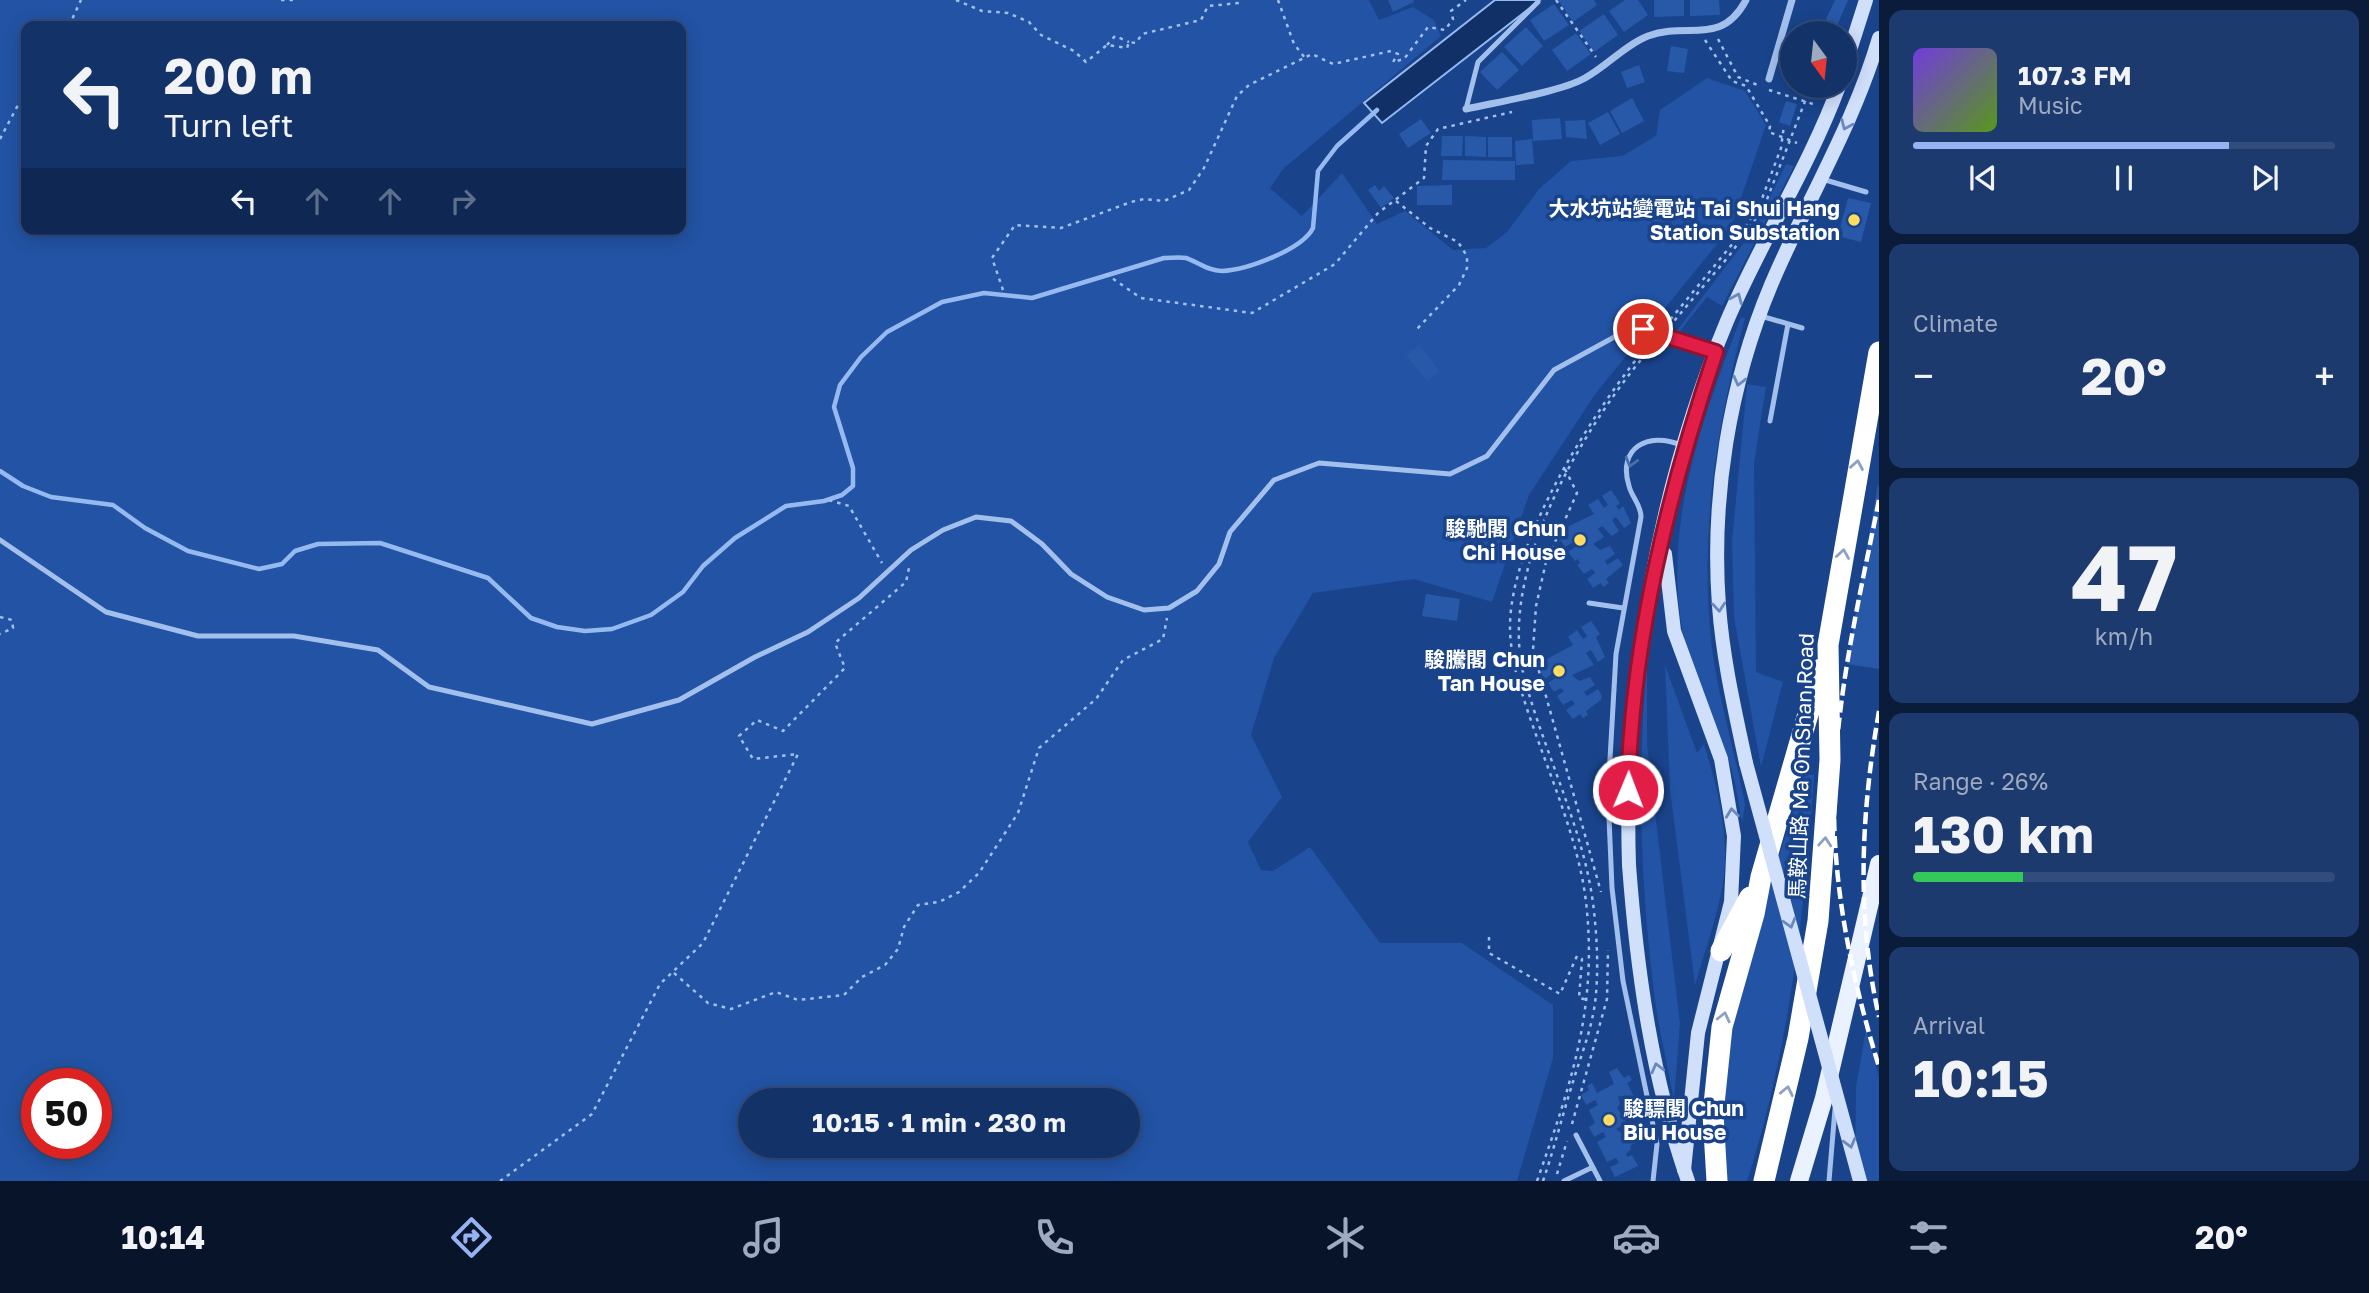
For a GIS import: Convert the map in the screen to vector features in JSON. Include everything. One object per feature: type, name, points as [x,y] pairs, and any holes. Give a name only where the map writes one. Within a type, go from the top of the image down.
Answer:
[{"type":"highway","name":"馬鞍山路 Ma On Shan Road","points":[[1764,1181],[1798,1038],[1818,920],[1830,760],[1828,645],[1879,352]]},
{"type":"highway","points":[[1717,1181],[1713,1133],[1715,1083],[1722,1027],[1754,914],[1761,877],[1828,645]]},
{"type":"highway","points":[[1721,951],[1761,877]]},
{"type":"main road","points":[[1857,28],[1866,0]]},
{"type":"main road","points":[[1860,1181],[1746,763],[1723,646],[1718,556],[1727,442],[1741,372],[1759,316],[1819,178],[1847,125],[1879,38]]},
{"type":"main road","points":[[1685,1181],[1647,1025],[1636,954],[1629,865],[1628,786],[1633,706],[1640,652],[1684,446],[1716,352],[1742,288],[1833,98]]},
{"type":"main road","points":[[1665,525],[1665,572],[1674,631],[1721,759],[1732,812],[1733,881],[1721,951],[1698,1032],[1685,1181]]},
{"type":"main road","points":[[1799,1181],[1824,1098],[1879,864]]},
{"type":"street","points":[[1466,109],[1584,79],[1647,37],[1666,32],[1713,30],[1733,21],[1746,0]]},
{"type":"street","points":[[1769,79],[1792,0]]},
{"type":"lane","points":[[1466,109],[1478,62],[1538,2]]},
{"type":"lane","points":[[1819,178],[1866,192]]},
{"type":"lane","points":[[1759,316],[1802,328]]},
{"type":"lane","points":[[1770,421],[1788,324]]},
{"type":"lane","points":[[0,540],[106,612],[198,636],[294,636],[378,650],[429,687],[592,724],[679,700],[755,657],[808,632],[859,598],[911,551],[943,530],[976,517],[1011,521],[1042,544],[1071,574],[1107,597],[1144,610],[1169,608],[1197,591],[1219,564],[1230,532],[1274,480],[1319,463],[1450,474],[1487,456],[1554,370],[1630,330],[1659,332],[1716,352]]},
{"type":"lane","points":[[1653,1181],[1657,1144],[1623,981],[1610,865],[1609,747],[1623,608],[1641,517],[1640,506],[1627,479],[1631,456],[1640,444],[1652,438],[1667,439],[1684,446]]},
{"type":"lane","points":[[1590,603],[1623,608]]},
{"type":"lane","points":[[1829,1181],[1842,1026]]},
{"type":"lane","points":[[1576,1135],[1600,1181]]},
{"type":"lane","points":[[1564,1181],[1593,1167]]},
{"type":"path","points":[[71,21],[80,0]]},
{"type":"path","points":[[281,0],[294,0]]},
{"type":"path","points":[[956,0],[982,11],[1008,13],[1029,22],[1041,35],[1074,51],[1083,61],[1089,61],[1115,36],[1136,43],[1142,34],[1163,27],[1177,28],[1190,21],[1201,20],[1205,10],[1214,4],[1239,4],[1240,0]]},
{"type":"path","points":[[1278,0],[1294,44],[1305,58]]},
{"type":"path","points":[[1003,290],[992,258],[1015,225],[1061,228],[1131,202],[1144,199],[1164,201],[1189,190],[1204,168],[1237,96],[1249,85],[1312,54],[1333,64],[1391,51],[1398,54],[1392,58],[1396,62],[1404,59],[1428,27],[1445,30],[1453,19],[1451,11],[1466,0]]},
{"type":"path","points":[[1556,0],[1602,66]]},
{"type":"path","points":[[1713,30],[1738,77],[1813,104]]},
{"type":"path","points":[[1705,39],[1732,81],[1746,86],[1770,126],[1769,132],[1797,143]]},
{"type":"path","points":[[1107,45],[1127,48],[1129,42]]},
{"type":"path","points":[[1106,274],[1141,298],[1252,313],[1335,264],[1378,213],[1424,178],[1426,146],[1438,129],[1516,111],[1513,99]]},
{"type":"path","points":[[0,139],[21,104]]},
{"type":"path","points":[[1537,1181],[1580,1048],[1588,1000],[1588,933],[1579,868],[1520,688],[1510,627],[1527,546],[1550,494],[1603,407],[1659,332],[1737,239],[1760,204],[1782,148],[1784,125]]},
{"type":"path","points":[[1395,200],[1402,209],[1410,210],[1430,228],[1458,242],[1467,256],[1467,268],[1459,285],[1416,330]]},
{"type":"path","points":[[1565,469],[1577,493],[1546,562],[1536,606],[1533,650],[1602,898]]},
{"type":"path","points":[[829,500],[849,506],[883,566],[911,551]]},
{"type":"path","points":[[500,1181],[592,1114],[660,984],[703,943],[798,754],[753,759],[740,736],[757,720],[783,731],[845,668],[835,643],[906,582],[911,551]]},
{"type":"path","points":[[673,972],[708,1003],[731,1009],[776,992],[798,1000],[844,995],[862,977],[885,965],[898,949],[904,927],[918,905],[939,902],[958,892],[979,873],[1018,813],[1039,748],[1096,699],[1123,660],[1163,639],[1169,608]]},
{"type":"path","points":[[0,617],[12,620],[13,628],[0,634]]},
{"type":"path","points":[[1489,937],[1489,953],[1560,994],[1577,956],[1582,958],[1579,998],[1588,1000]]},
{"type":"path","points":[[1572,1125],[1607,999],[1608,947]]},
{"type":"path","points":[[1555,1181],[1569,1136]]},
{"type":"shaded area","points":[[0,0],[1369,0],[1379,20],[1413,7],[1434,20],[1441,36],[1283,169],[1270,188],[1302,216],[1342,173],[1377,224],[1405,211],[1453,250],[1486,248],[1507,232],[1539,189],[1571,161],[1622,156],[1656,136],[1660,110],[1707,78],[1745,91],[1766,125],[1731,227],[1596,393],[1529,495],[1492,602],[1414,579],[1313,593],[1274,658],[1251,735],[1282,797],[1248,842],[1261,870],[1273,871],[1310,847],[1380,943],[1462,943],[1553,1005],[1553,1058],[1517,1181],[0,1181]]},
{"type":"shaded area","points":[[1495,0],[1540,0],[1382,123],[1364,103]]},
{"type":"shaded area","points":[[1786,164],[1794,166],[1722,306],[1707,297],[1677,335],[1675,333],[1755,228]]},
{"type":"shaded area","points":[[1741,317],[1745,318],[1718,441],[1713,482],[1709,522],[1708,605],[1719,687],[1745,804],[1742,823],[1730,763],[1694,674],[1686,646],[1679,604],[1677,562],[1688,478],[1712,396]]},
{"type":"shaded area","points":[[1747,384],[1766,387],[1754,463],[1756,672],[1783,682],[1761,767],[1734,617],[1732,541]]},
{"type":"shaded area","points":[[1647,662],[1647,744],[1680,1024],[1674,1100],[1655,999],[1645,903],[1641,783]]},
{"type":"shaded area","points":[[1665,665],[1697,753],[1704,744],[1717,793],[1725,843],[1722,890],[1695,985],[1670,789]]},
{"type":"shaded area","points":[[1805,774],[1814,775],[1811,825],[1800,928],[1784,1032],[1774,1083],[1747,1181],[1727,1181],[1723,1107],[1728,1045],[1759,920]]},
{"type":"shaded area","points":[[1866,1029],[1879,1077],[1879,1181],[1855,1181],[1856,1087]]},
{"type":"building","points":[[1388,0],[1413,0],[1414,2],[1393,12]]},
{"type":"building","points":[[1558,0],[1594,0],[1597,5],[1573,22]]},
{"type":"building","points":[[1625,0],[1638,0],[1648,15],[1624,32],[1609,11]]},
{"type":"building","points":[[1654,0],[1684,0],[1684,16],[1654,17]]},
{"type":"building","points":[[1690,0],[1719,0],[1720,15],[1690,16]]},
{"type":"building","points":[[1835,0],[1848,0],[1839,21],[1825,21]]},
{"type":"building","points":[[1554,4],[1569,25],[1544,41],[1530,20]]},
{"type":"building","points":[[1604,14],[1618,35],[1594,52],[1579,31]]},
{"type":"building","points":[[1526,27],[1543,46],[1522,66],[1504,47]]},
{"type":"building","points":[[1576,33],[1591,54],[1567,71],[1552,50]]},
{"type":"building","points":[[1671,46],[1688,49],[1684,73],[1667,71]]},
{"type":"building","points":[[1502,52],[1519,70],[1497,90],[1480,72]]},
{"type":"building","points":[[1639,65],[1645,82],[1627,88],[1621,72]]},
{"type":"building","points":[[1632,98],[1644,121],[1622,133],[1610,111]]},
{"type":"building","points":[[1786,101],[1797,104],[1790,126],[1779,122]]},
{"type":"building","points":[[1608,112],[1620,134],[1600,145],[1588,123]]},
{"type":"building","points":[[1560,118],[1562,139],[1533,141],[1532,120]]},
{"type":"building","points":[[1421,119],[1431,133],[1408,148],[1399,134]]},
{"type":"building","points":[[1585,120],[1587,139],[1566,137],[1565,121]]},
{"type":"building","points":[[1442,136],[1463,136],[1462,156],[1441,156]]},
{"type":"building","points":[[1465,136],[1486,137],[1486,157],[1465,156]]},
{"type":"building","points":[[1488,137],[1512,137],[1512,157],[1488,157]]},
{"type":"building","points":[[1532,139],[1534,164],[1516,165],[1515,141]]},
{"type":"building","points":[[1443,160],[1515,161],[1515,180],[1442,180]]},
{"type":"building","points":[[1375,185],[1379,191],[1384,186],[1394,198],[1381,208],[1368,190]]},
{"type":"building","points":[[1452,185],[1452,205],[1417,205],[1417,186]]},
{"type":"building","name":"大水坑站變電站 Tai Shui Hang Station Substation","points":[[1848,198],[1871,203],[1861,242],[1838,236]]},
{"type":"building","points":[[1419,345],[1440,371],[1427,381],[1406,355]]},
{"type":"building","points":[[1879,485],[1879,669],[1847,664]]},
{"type":"building","name":"駿馳閣 Chun Chi House","points":[[1611,490],[1620,503],[1616,506],[1619,510],[1623,506],[1631,523],[1624,528],[1616,517],[1612,520],[1619,531],[1612,536],[1602,526],[1598,529],[1604,537],[1593,544],[1600,550],[1610,546],[1615,554],[1605,561],[1607,565],[1618,558],[1623,565],[1606,579],[1609,583],[1603,587],[1601,583],[1593,588],[1587,579],[1595,573],[1592,569],[1584,574],[1577,565],[1580,563],[1578,559],[1575,561],[1568,552],[1577,546],[1573,542],[1565,547],[1559,538],[1566,533],[1563,529],[1594,514],[1588,505],[1598,499],[1604,508],[1608,505],[1602,496]]},
{"type":"building","points":[[1426,594],[1460,599],[1457,621],[1422,616]]},
{"type":"building","name":"駿騰閣 Chun Tan House","points":[[1591,621],[1600,634],[1596,637],[1605,657],[1598,662],[1591,650],[1586,653],[1594,665],[1572,675],[1579,681],[1590,677],[1595,685],[1584,692],[1587,696],[1598,689],[1602,696],[1601,700],[1586,711],[1588,715],[1583,718],[1580,714],[1573,719],[1566,710],[1575,704],[1572,700],[1563,705],[1557,696],[1564,691],[1561,688],[1554,692],[1548,683],[1556,678],[1553,673],[1545,679],[1538,669],[1545,664],[1543,661],[1573,645],[1568,637],[1577,630],[1583,639],[1587,636],[1581,627]]},
{"type":"building","name":"駿驃閣 Chun Biu House","points":[[1617,1068],[1624,1078],[1629,1075],[1632,1080],[1627,1083],[1637,1102],[1631,1105],[1627,1097],[1618,1096],[1620,1104],[1617,1108],[1627,1123],[1616,1129],[1624,1135],[1632,1131],[1637,1142],[1630,1146],[1631,1149],[1626,1154],[1627,1157],[1632,1155],[1638,1166],[1615,1177],[1610,1167],[1619,1163],[1616,1158],[1607,1162],[1597,1142],[1606,1137],[1603,1132],[1594,1137],[1589,1127],[1595,1123],[1589,1110],[1598,1105],[1595,1100],[1586,1105],[1581,1095],[1589,1090],[1587,1086],[1592,1083],[1597,1093],[1614,1084],[1609,1072]]},
{"type":"waterway","points":[[0,471],[23,486],[51,497],[113,505],[145,528],[188,551],[259,569],[282,564],[295,551],[318,544],[380,543],[488,578],[531,618],[557,627],[585,631],[612,629],[651,615],[683,592],[703,566],[735,538],[786,506],[824,501],[842,495],[853,486],[853,468],[834,407],[840,385],[861,357],[887,332],[942,302],[984,293],[1032,298],[1164,258],[1186,258],[1222,271],[1245,267],[1286,251],[1298,244],[1313,228],[1318,171],[1337,146],[1377,110]]},
{"type":"railway","points":[[1879,500],[1843,691],[1834,806],[1841,905],[1853,971],[1879,1067]]},
{"type":"railway","points":[[1879,711],[1868,788],[1864,864],[1867,940],[1879,1017]]},
{"type":"place","name":"大水坑站變電站 Tai Shui Hang Station Substation","points":[[1854,220]]},
{"type":"place","name":"駿馳閣 Chun Chi House","points":[[1580,540]]},
{"type":"place","name":"駿騰閣 Chun Tan House","points":[[1559,671]]},
{"type":"place","name":"駿驃閣 Chun Biu House","points":[[1609,1120]]},
{"type":"route","points":[[1628,790],[1636,677],[1667,511],[1684,446],[1716,352],[1643,329]]}]
